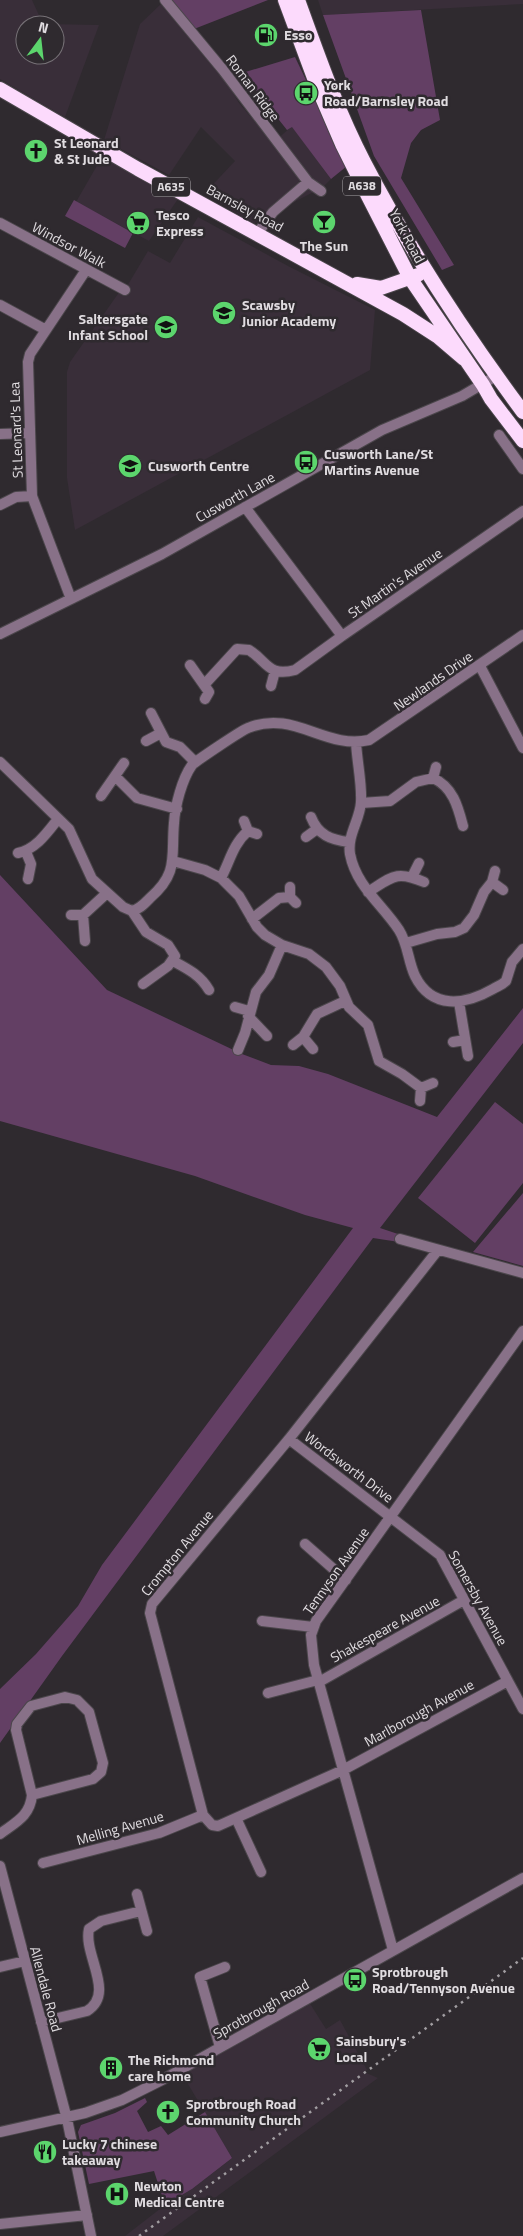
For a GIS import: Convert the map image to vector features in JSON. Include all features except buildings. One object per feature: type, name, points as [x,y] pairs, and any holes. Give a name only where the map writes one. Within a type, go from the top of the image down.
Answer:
[{"type":"highway","name":"York Road","points":[[285,0],[342,144],[410,278],[491,399],[520,432]]},
{"type":"highway","name":"York Road","points":[[298,0],[327,78],[353,140],[427,271],[496,376],[523,412]]},
{"type":"highway","name":"Barnsley Road","points":[[0,89],[257,234],[345,280]]},
{"type":"highway","name":"A635","points":[[345,280],[371,288],[381,288],[427,271]]},
{"type":"highway","name":"A635","points":[[345,280],[422,325],[464,359]]},
{"type":"street","name":"Roman Ridge","points":[[165,0],[223,70],[308,182],[321,190]]},
{"type":"street","points":[[257,234],[273,212],[308,182]]},
{"type":"street","name":"Windsor Walk","points":[[0,224],[125,290]]},
{"type":"street","name":"St Leonard's Lea","points":[[71,599],[32,496],[28,362],[30,354],[86,270]]},
{"type":"street","points":[[0,305],[46,330]]},
{"type":"street","name":"Cusworth Lane","points":[[0,634],[162,554],[382,430],[483,385],[496,376]]},
{"type":"street","points":[[0,434],[30,433]]},
{"type":"street","points":[[498,435],[523,469]]},
{"type":"street","points":[[0,505],[16,497],[32,496]]},
{"type":"street","name":"St Martin's Avenue","points":[[244,507],[342,636],[523,511]]},
{"type":"street","name":"Newlands Drive","points":[[356,742],[376,737],[523,635]]},
{"type":"street","points":[[204,685],[234,652],[242,648],[253,652],[275,672],[295,670],[342,636]]},
{"type":"street","points":[[190,665],[209,692],[205,699]]},
{"type":"street","points":[[480,666],[523,748]]},
{"type":"street","points":[[271,686],[275,672]]},
{"type":"street","points":[[151,713],[166,742],[180,747],[195,762]]},
{"type":"street","points":[[132,911],[138,910],[160,890],[171,871],[174,822],[186,776],[195,762],[240,732],[261,723],[273,722],[293,724],[326,737],[356,742],[361,803],[350,842],[352,861],[368,892],[398,927],[406,943],[414,974],[425,989],[440,998],[459,1002],[473,1000],[501,986],[506,981],[512,962],[523,949]]},
{"type":"street","points":[[146,741],[161,733]]},
{"type":"street","points":[[0,762],[73,836],[92,879],[123,907],[132,911],[146,932],[172,949],[175,954],[173,961],[163,971],[143,984]]},
{"type":"street","points":[[101,796],[124,763]]},
{"type":"street","points":[[433,778],[436,767]]},
{"type":"street","points":[[115,776],[137,798],[177,809]]},
{"type":"street","points":[[361,803],[390,801],[416,782],[433,778]]},
{"type":"street","points":[[433,778],[450,791],[458,809],[462,826]]},
{"type":"street","points":[[312,817],[317,829],[334,840],[350,842]]},
{"type":"street","points":[[28,879],[31,864],[22,853],[40,841],[58,819]]},
{"type":"street","points":[[220,878],[237,842],[252,833],[244,821]]},
{"type":"street","points":[[306,837],[317,829]]},
{"type":"street","points":[[173,861],[205,870],[220,878],[239,896],[252,919],[265,935],[282,945],[318,960],[334,976],[345,1001],[368,1025],[379,1061],[402,1074],[421,1088]]},
{"type":"street","points":[[412,876],[419,863]]},
{"type":"street","points":[[406,943],[460,931],[474,915],[496,871]]},
{"type":"street","points":[[368,892],[396,875],[412,876],[424,882]]},
{"type":"street","points":[[492,882],[503,890]]},
{"type":"street","points":[[71,915],[83,915],[107,893]]},
{"type":"street","points":[[252,919],[279,898],[292,896]]},
{"type":"street","points":[[83,915],[85,941]]},
{"type":"street","points":[[238,1050],[245,1033],[256,992],[269,975],[282,945]]},
{"type":"street","points":[[173,961],[196,974],[209,990]]},
{"type":"street","points":[[293,1045],[303,1037],[317,1014],[345,1001]]},
{"type":"street","points":[[459,1002],[468,1056]]},
{"type":"street","points":[[235,1007],[249,1013],[267,1036]]},
{"type":"street","points":[[303,1037],[313,1049]]},
{"type":"street","points":[[453,1042],[465,1040]]},
{"type":"street","points":[[421,1088],[432,1083]]},
{"type":"street","points":[[420,1100],[421,1088]]},
{"type":"street","points":[[400,1239],[523,1273]]},
{"type":"street","name":"Crompton Avenue","points":[[203,1815],[150,1608],[289,1439],[438,1250]]},
{"type":"street","name":"Tennyson Avenue","points":[[393,1950],[318,1681],[312,1655],[313,1627],[523,1331]]},
{"type":"street","name":"Wordsworth Drive","points":[[289,1439],[391,1516]]},
{"type":"street","name":"Somersby Avenue","points":[[391,1516],[440,1555],[523,1709]]},
{"type":"street","points":[[305,1544],[346,1580]]},
{"type":"street","name":"Shakespeare Avenue","points":[[268,1693],[318,1681],[464,1600]]},
{"type":"street","points":[[262,1621],[313,1627]]},
{"type":"street","name":"Marlborough Avenue","points":[[343,1770],[508,1681]]},
{"type":"street","points":[[0,1834],[27,1813],[32,1795],[18,1745],[16,1730],[18,1724],[31,1706],[64,1698],[77,1700],[89,1712],[102,1763],[101,1772],[93,1779],[32,1795]]},
{"type":"street","points":[[203,1815],[212,1825],[218,1826],[343,1770]]},
{"type":"street","name":"Melling Avenue","points":[[43,1863],[159,1833],[203,1815]]},
{"type":"street","points":[[236,1818],[260,1872]]},
{"type":"street","name":"Allendale Road","points":[[0,1866],[67,2118],[91,2236]]},
{"type":"street","name":"Sprotbrough Road","points":[[0,2132],[67,2118],[122,2100],[523,1878]]},
{"type":"street","points":[[137,1894],[146,1931]]},
{"type":"street","points":[[41,2022],[88,2011],[94,2007],[100,1996],[100,1987],[89,1945],[89,1929],[101,1921],[141,1911]]},
{"type":"street","points":[[0,1967],[25,1961]]},
{"type":"street","points":[[220,2047],[200,1977],[226,1967]]},
{"type":"street","points":[[0,2224],[87,2215]]},
{"type":"shaded area","points":[[0,0],[32,0],[39,15],[15,15],[15,65],[65,65],[65,24],[99,25],[65,117],[0,79]]},
{"type":"shaded area","points":[[170,0],[268,0],[194,29]]},
{"type":"shaded area","points":[[318,0],[523,0],[523,4],[323,15]]},
{"type":"shaded area","points":[[162,3],[220,71],[239,103],[273,143],[292,126],[331,179],[323,187],[254,223],[204,194],[235,161],[201,127],[169,175],[104,140],[140,24]]},
{"type":"shaded area","points":[[421,10],[440,120],[421,130],[411,143],[401,178],[454,265],[442,270],[374,156],[323,15]]},
{"type":"shaded area","points":[[295,57],[347,166],[331,179],[292,127],[287,130],[242,73]]},
{"type":"shaded area","points":[[102,157],[178,199],[149,241],[76,202]]},
{"type":"shaded area","points":[[74,200],[133,233],[125,248],[65,216]]},
{"type":"shaded area","points":[[198,217],[288,266],[375,310],[370,370],[75,530],[67,478],[67,372],[70,362],[120,291],[123,293],[148,251],[170,263]]},
{"type":"shaded area","points":[[0,875],[107,990],[242,1054],[271,1065],[299,1066],[328,1074],[437,1117],[523,1008],[523,1043],[380,1228],[401,1235],[399,1242],[373,1238],[62,1656],[0,1743],[0,1689],[36,1654],[78,1606],[102,1565],[353,1228],[305,1215],[195,1176],[0,1121]]},
{"type":"shaded area","points":[[495,1102],[523,1124],[523,1183],[475,1243],[418,1198]]},
{"type":"shaded area","points":[[523,1193],[523,1266],[473,1252]]},
{"type":"shaded area","points":[[309,2002],[326,2029],[340,2020],[367,2070],[364,2072],[378,2078],[163,2236],[125,2236],[232,2158],[182,2074]]},
{"type":"shaded area","points":[[145,2098],[147,2102],[137,2111],[148,2132],[161,2126],[168,2135],[205,2112],[232,2158],[192,2189],[165,2205],[154,2171],[89,2184],[78,2132],[81,2125],[115,2113]]},
{"type":"railway","points":[[139,2236],[523,1958]]},
{"type":"place","name":"Esso","points":[[266,35]]},
{"type":"place","name":"York Road/Barnsley Road","points":[[306,93]]},
{"type":"place","name":"St Leonard & St Jude","points":[[36,151]]},
{"type":"place","name":"The Sun","points":[[324,222]]},
{"type":"place","name":"Tesco Express","points":[[138,223]]},
{"type":"place","name":"Scawsby Junior Academy","points":[[224,313]]},
{"type":"place","name":"Saltersgate Infant School","points":[[166,327]]},
{"type":"place","name":"Cusworth Lane/St Martins Avenue","points":[[306,462]]},
{"type":"place","name":"Cusworth Centre","points":[[130,466]]},
{"type":"place","name":"Sprotbrough Road/Tennyson Avenue","points":[[355,1980]]},
{"type":"place","name":"Sainsbury's Local","points":[[319,2049]]},
{"type":"place","name":"The Richmond care home","points":[[111,2068]]},
{"type":"place","name":"Sprotbrough Road Community Church","points":[[168,2112]]},
{"type":"place","name":"Lucky 7 chinese takeaway","points":[[45,2152]]},
{"type":"place","name":"Newton Medical Centre","points":[[117,2194]]}]
